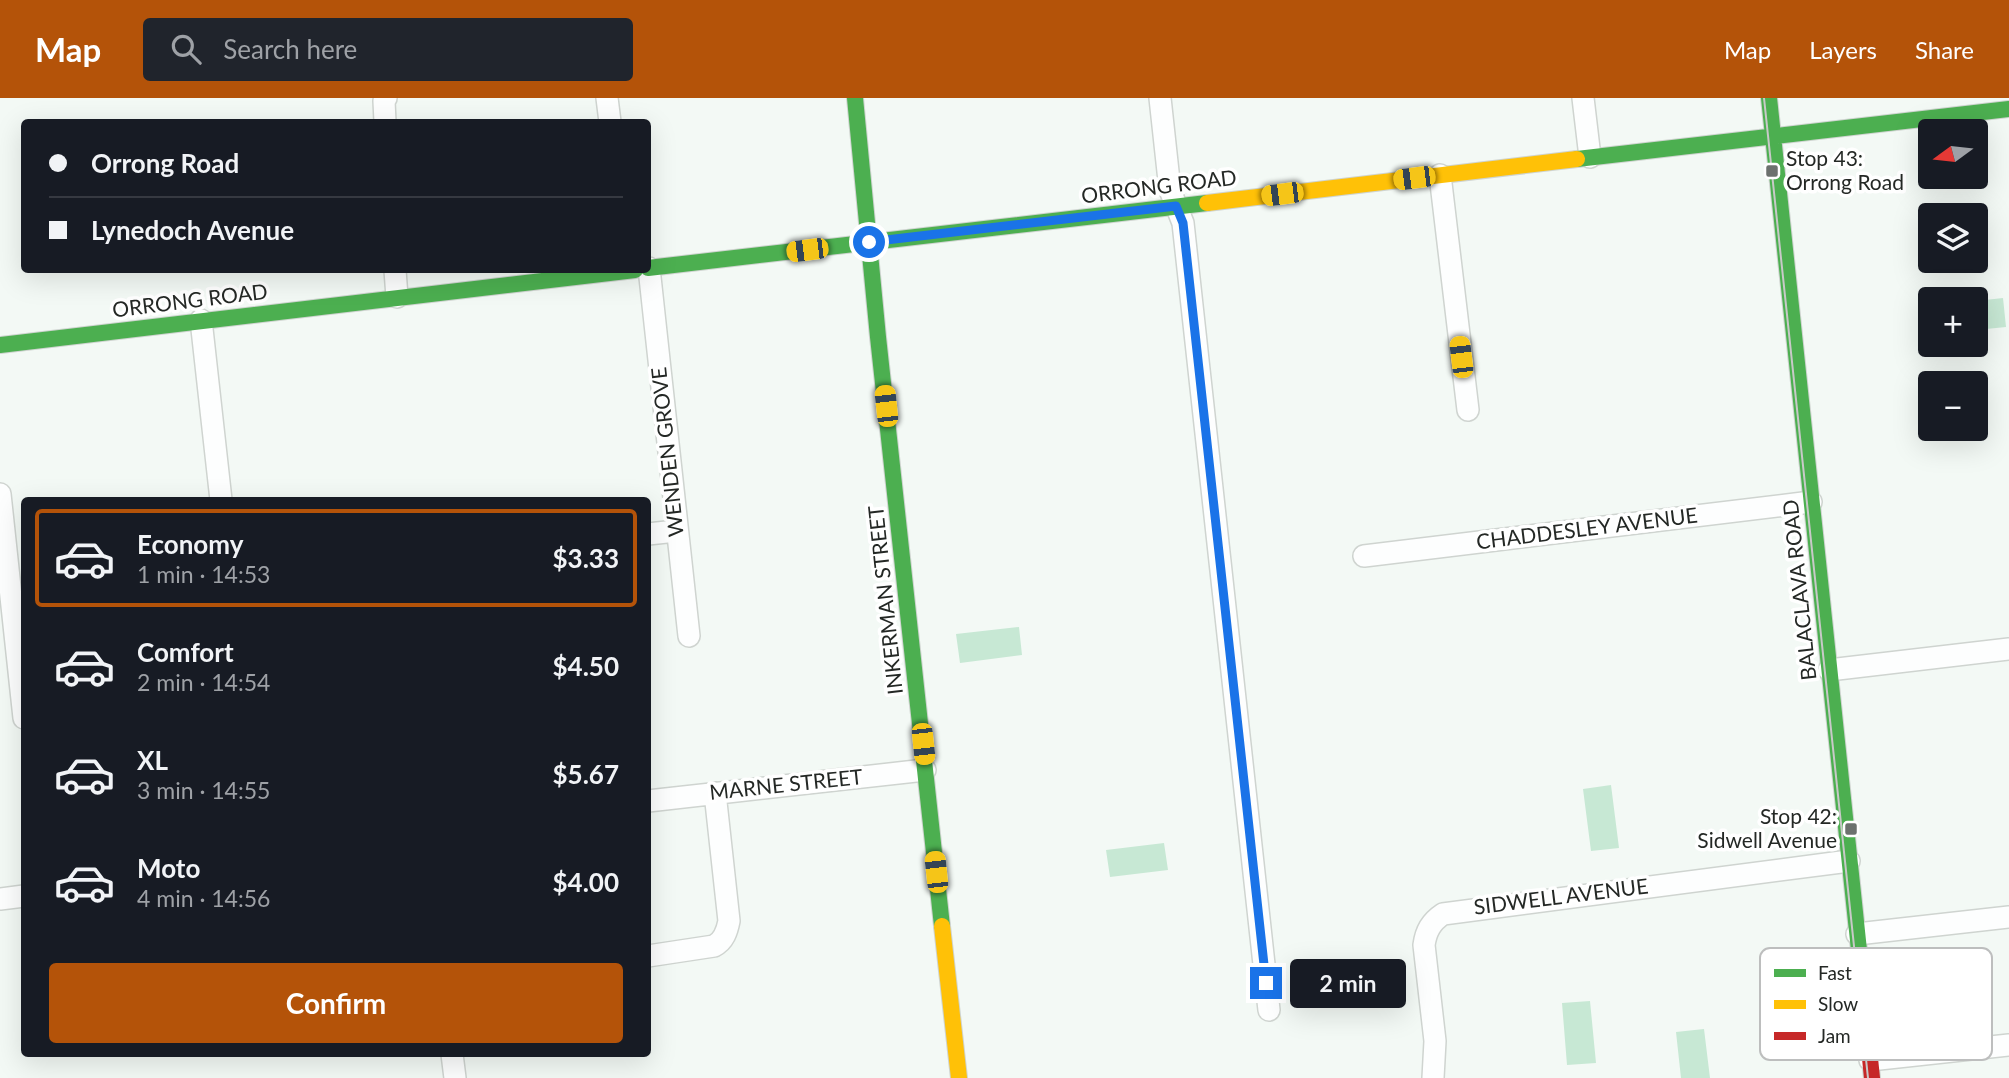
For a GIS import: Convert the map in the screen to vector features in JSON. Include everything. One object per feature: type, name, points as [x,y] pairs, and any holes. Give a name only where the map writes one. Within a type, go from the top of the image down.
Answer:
[{"type":"street","points":[[385,119],[386,98]]},
{"type":"street","points":[[607,98],[610,119]]},
{"type":"street","name":"INKERMAN STREET","points":[[855,98],[959,1078]]},
{"type":"street","points":[[1160,98],[1169,181],[1183,223],[1269,1010]]},
{"type":"street","points":[[1583,98],[1590,157]]},
{"type":"street","name":"BALACLAVA ROAD","points":[[1769,98],[1858,948]]},
{"type":"street","name":"ORRONG ROAD","points":[[651,268],[2009,108]]},
{"type":"street","points":[[1440,175],[1468,410]]},
{"type":"street","points":[[395,273],[397,297]]},
{"type":"street","name":"ORRONG ROAD","points":[[0,345],[601,273]]},
{"type":"street","name":"WENDEN GROVE","points":[[644,273],[689,636]]},
{"type":"street","points":[[201,320],[221,497]]},
{"type":"street","points":[[0,494],[21,690]]},
{"type":"street","name":"CHADDESLEY AVENUE","points":[[1364,556],[1811,502]]},
{"type":"street","points":[[651,534],[676,531]]},
{"type":"street","points":[[1829,670],[2009,649]]},
{"type":"street","name":"MARNE STREET","points":[[651,801],[925,770]]},
{"type":"street","points":[[651,956],[714,946],[722,940],[727,930],[729,921],[715,793]]},
{"type":"street","name":"SIDWELL AVENUE","points":[[1433,1078],[1435,1041],[1424,946],[1427,931],[1443,914],[1849,861]]},
{"type":"street","points":[[0,899],[21,896]]},
{"type":"street","points":[[1857,934],[2009,917]]},
{"type":"street","points":[[452,1057],[455,1078]]},
{"type":"street","points":[[1871,1069],[1923,1060]]},
{"type":"green space","points":[[2003,298],[2006,327],[1988,329],[1988,300]]},
{"type":"green space","points":[[1019,627],[1022,655],[960,663],[956,634]]},
{"type":"green space","points":[[1611,785],[1619,848],[1591,851],[1583,789]]},
{"type":"green space","points":[[1164,843],[1168,870],[1110,877],[1106,850]]},
{"type":"green space","points":[[1590,1001],[1596,1063],[1567,1065],[1562,1003]]},
{"type":"green space","points":[[1704,1029],[1710,1078],[1681,1078],[1676,1032]]},
{"type":"tram line","points":[[1764,98],[1854,948]]},
{"type":"tram line","points":[[1866,1060],[1868,1078]]},
{"type":"traffic: fast","points":[[855,98],[878,337],[942,926]]},
{"type":"traffic: fast","points":[[1769,98],[1859,948]]},
{"type":"traffic: fast","points":[[1577,159],[2009,109]]},
{"type":"traffic: fast","points":[[651,268],[1207,203]]},
{"type":"traffic: fast","points":[[0,345],[610,273]]},
{"type":"traffic: slow","points":[[1207,203],[1577,159]]},
{"type":"traffic: slow","points":[[942,926],[959,1078]]},
{"type":"traffic: jam","points":[[1870,1060],[1872,1078]]},
{"type":"place","name":"Stop 43: Orrong Road","points":[[1772,171]]},
{"type":"place","name":"Stop 42: Sidwell Avenue","points":[[1851,829]]},
{"type":"route","points":[[869,242],[1176,206],[1183,223],[1266,983]]}]
